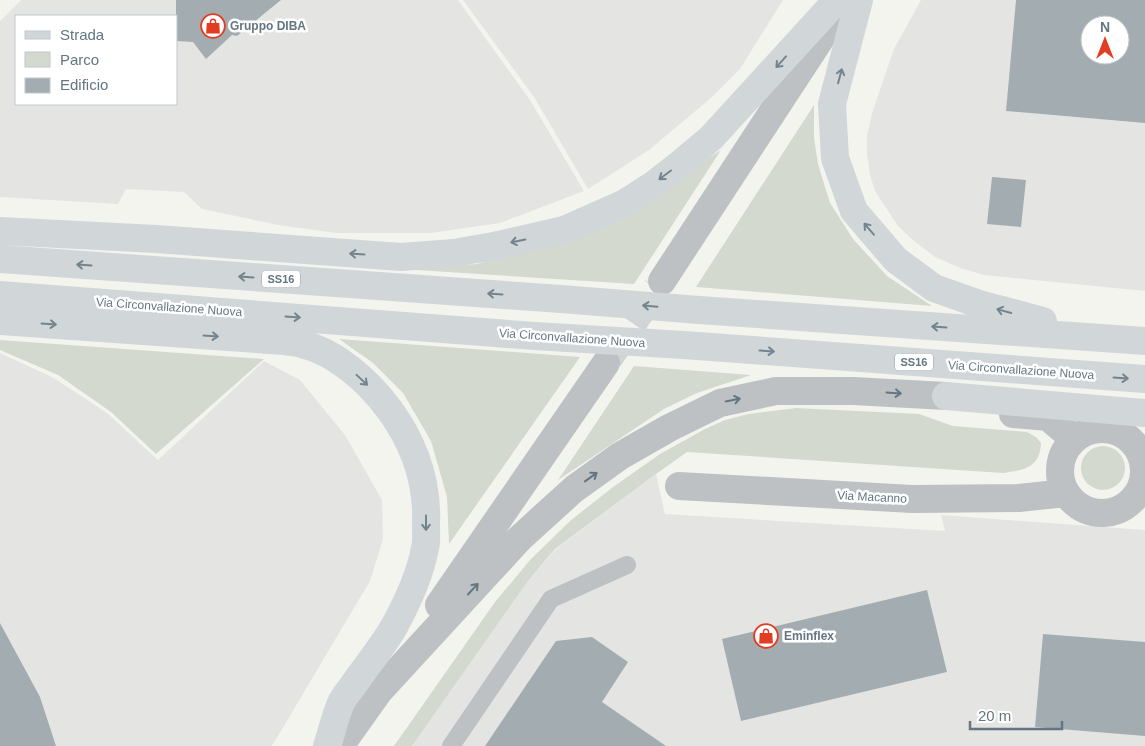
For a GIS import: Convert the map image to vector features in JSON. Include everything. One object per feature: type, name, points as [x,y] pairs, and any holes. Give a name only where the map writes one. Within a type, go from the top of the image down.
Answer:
[{"type":"main road","points":[[0,231],[166,240],[401,257],[454,253],[564,230],[625,203],[653,185],[711,138],[837,0]]},
{"type":"main road","points":[[859,0],[832,104],[836,158],[854,211],[896,260],[934,288],[979,304],[1102,338]]},
{"type":"main road","name":"SS16","points":[[0,259],[1145,341]]},
{"type":"main road","name":"Via Circonvallazione Nuova","points":[[0,295],[536,336],[1145,379]]},
{"type":"main road","points":[[0,321],[274,340],[303,344],[340,362],[378,395],[406,436],[419,467],[425,493],[426,546],[419,572],[406,603],[394,627],[342,702],[327,746]]},
{"type":"main road","points":[[946,396],[1145,413]]},
{"type":"street","points":[[662,281],[846,0]]},
{"type":"street","points":[[340,746],[606,363]]},
{"type":"street","points":[[381,689],[520,539],[574,489],[620,456],[668,428],[720,403],[776,391],[853,391],[946,396],[963,409],[1048,417],[1074,439]]},
{"type":"street","points":[[1095,429],[1110,429],[1140,439],[1144,471],[1143,486],[1134,498],[1123,507],[1111,512],[1098,513],[1074,503],[1066,493],[1061,480],[1060,467],[1063,455],[1074,439],[1081,434],[1095,429]]},
{"type":"street","name":"Via Macanno","points":[[679,486],[912,499],[1019,498],[1066,493]]},
{"type":"lane","points":[[452,746],[551,599],[626,566]]},
{"type":"shaded area","points":[[21,0],[458,0],[530,100],[584,191],[500,223],[431,233],[336,233],[278,225],[202,209],[184,192],[126,189],[118,204],[0,197],[0,21]]},
{"type":"shaded area","points":[[463,0],[783,0],[740,69],[711,98],[649,150],[588,189],[534,97]]},
{"type":"shaded area","points":[[921,0],[1145,0],[1145,291],[984,275],[960,268],[935,257],[898,226],[875,191],[870,175],[867,154],[867,135],[873,110],[894,49]]},
{"type":"shaded area","points":[[0,353],[54,378],[107,413],[158,460],[264,361],[300,380],[345,435],[382,500],[383,539],[370,581],[272,746],[0,746]]},
{"type":"shaded area","points":[[656,474],[665,514],[945,531],[941,515],[1145,530],[1145,746],[412,746],[528,581],[556,549]]},
{"type":"green space","points":[[814,105],[814,138],[818,164],[830,203],[853,239],[887,276],[932,306],[696,287]]},
{"type":"green space","points":[[721,150],[634,284],[400,269],[477,264],[582,233],[631,208]]},
{"type":"green space","points":[[339,339],[580,357],[449,544],[447,497],[431,441],[403,393],[373,363]]},
{"type":"green space","points":[[0,340],[264,359],[156,454],[111,412],[58,375],[0,350]]},
{"type":"green space","points":[[634,366],[751,375],[697,393],[664,409],[558,480]]},
{"type":"green space","points":[[796,408],[919,414],[953,426],[1027,432],[1036,437],[1041,443],[1040,451],[1038,458],[1030,466],[1018,471],[1003,473],[687,452],[555,549],[528,581],[412,746],[394,746],[495,602],[530,560],[570,521],[613,487],[660,454],[705,429],[725,420],[748,414]]},
{"type":"green space","points":[[1103,446],[1115,450],[1121,456],[1125,468],[1121,480],[1115,486],[1103,490],[1091,486],[1085,480],[1081,468],[1085,456],[1091,450]]},
{"type":"building","name":"Gruppo DIBA","points":[[176,0],[281,0],[237,36],[232,35],[206,59],[193,42],[178,41],[178,15],[176,15]]},
{"type":"building","points":[[1016,0],[1145,0],[1145,123],[1006,111]]},
{"type":"building","points":[[992,177],[1026,180],[1021,227],[987,224]]},
{"type":"building","points":[[927,590],[947,672],[741,721],[722,639]]},
{"type":"building","points":[[0,623],[40,697],[56,746],[0,746]]},
{"type":"building","points":[[1043,634],[1145,642],[1145,736],[1035,727]]},
{"type":"building","points":[[592,637],[628,662],[602,702],[666,746],[485,746],[556,641]]},
{"type":"tunnel","points":[[609,358],[657,288]]},
{"type":"place","name":"Gruppo DIBA","points":[[213,26]]},
{"type":"place","name":"Eminflex","points":[[766,636]]}]
